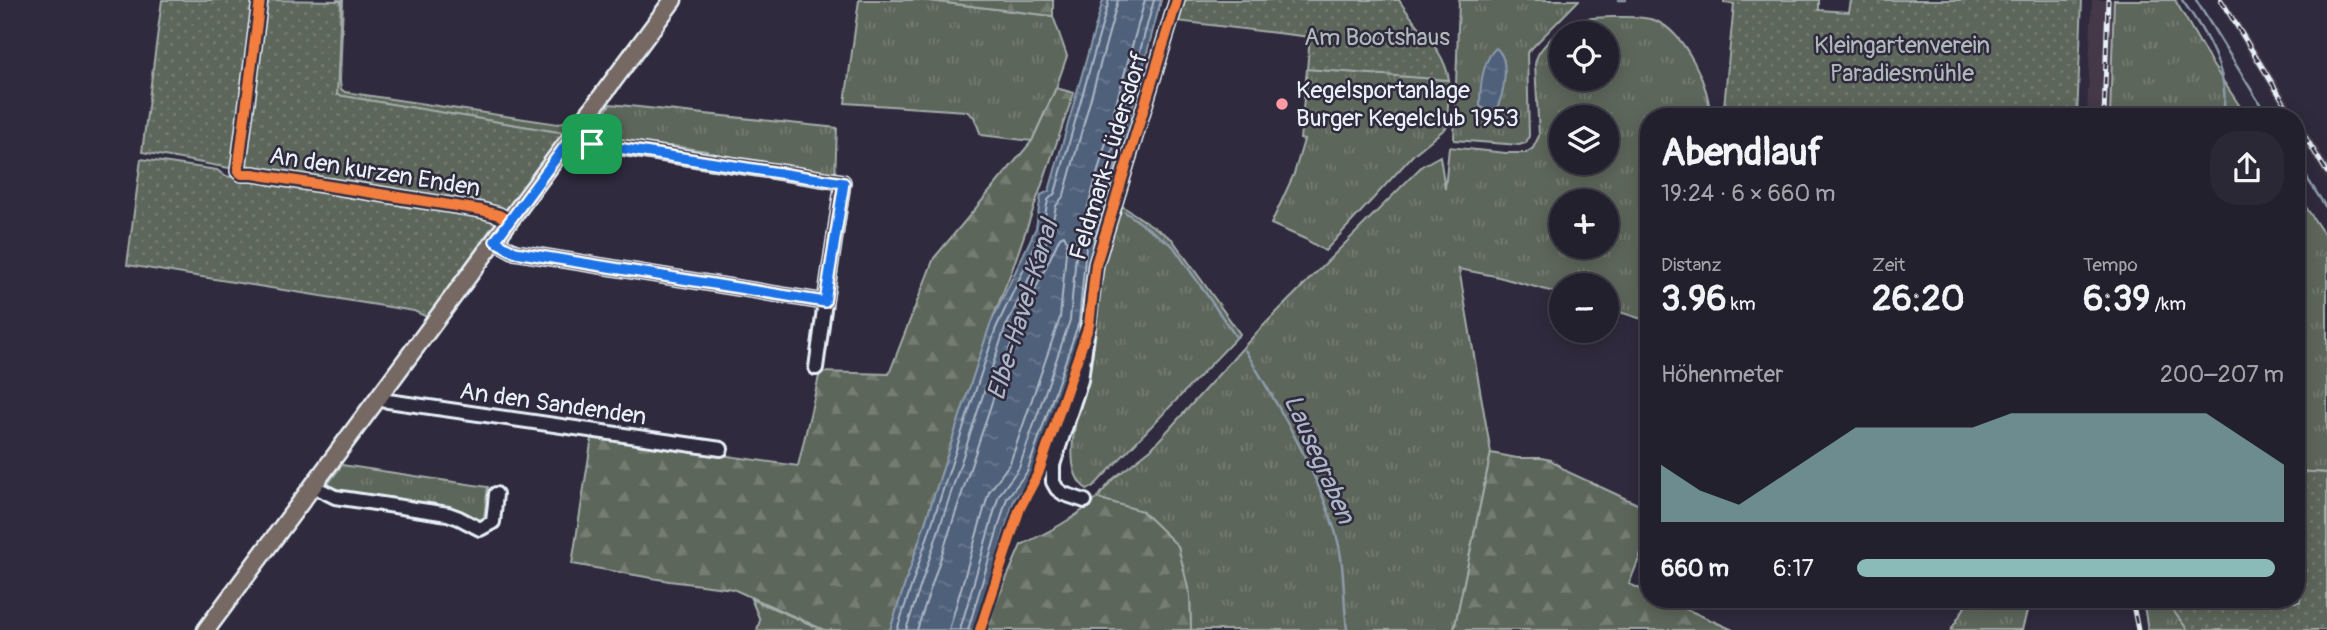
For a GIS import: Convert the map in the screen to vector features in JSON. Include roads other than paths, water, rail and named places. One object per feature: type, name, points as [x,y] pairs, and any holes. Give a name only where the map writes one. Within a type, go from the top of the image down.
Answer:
[{"type":"main road","points":[[206,630],[673,0]]},
{"type":"street","name":"An den kurzen Enden","points":[[260,0],[238,171],[242,174],[481,210],[509,221]]},
{"type":"street","name":"Feldmark-Lüdersdorf","points":[[1084,501],[1057,489],[1053,482],[1053,465],[1081,380],[1097,264],[1177,0]]},
{"type":"street","points":[[573,135],[592,144],[844,183],[816,368]]},
{"type":"street","points":[[495,241],[515,252],[825,302]]},
{"type":"street","name":"An den Sandenden","points":[[379,397],[388,401],[721,449]]},
{"type":"street","points":[[313,485],[335,497],[460,517],[480,529],[493,522],[496,494]]},
{"type":"water","name":"Elbe-Havel-Kanal","points":[[1103,0],[1161,0],[1130,116],[1135,118],[1127,147],[1121,146],[1094,237],[1086,322],[1033,476],[1014,500],[975,630],[890,630],[990,325],[1036,228],[1041,195],[1049,191]]},
{"type":"water","points":[[1496,48],[1501,53],[1505,69],[1503,88],[1495,111],[1488,111],[1480,106],[1481,83],[1491,53]]},
{"type":"waterway","points":[[1618,0],[1626,0]]},
{"type":"waterway","points":[[2182,0],[2200,26],[2215,56],[2224,87],[2223,108]]},
{"type":"waterway","points":[[2196,0],[2262,108]]},
{"type":"waterway","points":[[2305,175],[2327,209]]},
{"type":"waterway","name":"Lausegraben","points":[[1125,212],[1173,246],[1236,337]]},
{"type":"waterway","name":"Lausegraben","points":[[1245,350],[1296,439],[1328,510],[1341,557],[1347,630]]},
{"type":"railway","points":[[2104,108],[2108,0]]},
{"type":"railway","points":[[2221,0],[2287,108]]},
{"type":"railway","points":[[2305,137],[2327,172]]},
{"type":"railway","points":[[2134,608],[2138,630]]},
{"type":"place","name":"Kegelsportanlage Burger Kegelclub 1953","points":[[1282,104]]},
{"type":"park label","name":"Am Bootshaus","points":[[1377,37]]},
{"type":"park label","name":"Kleingartenverein Paradiesmühle","points":[[1902,59]]}]
